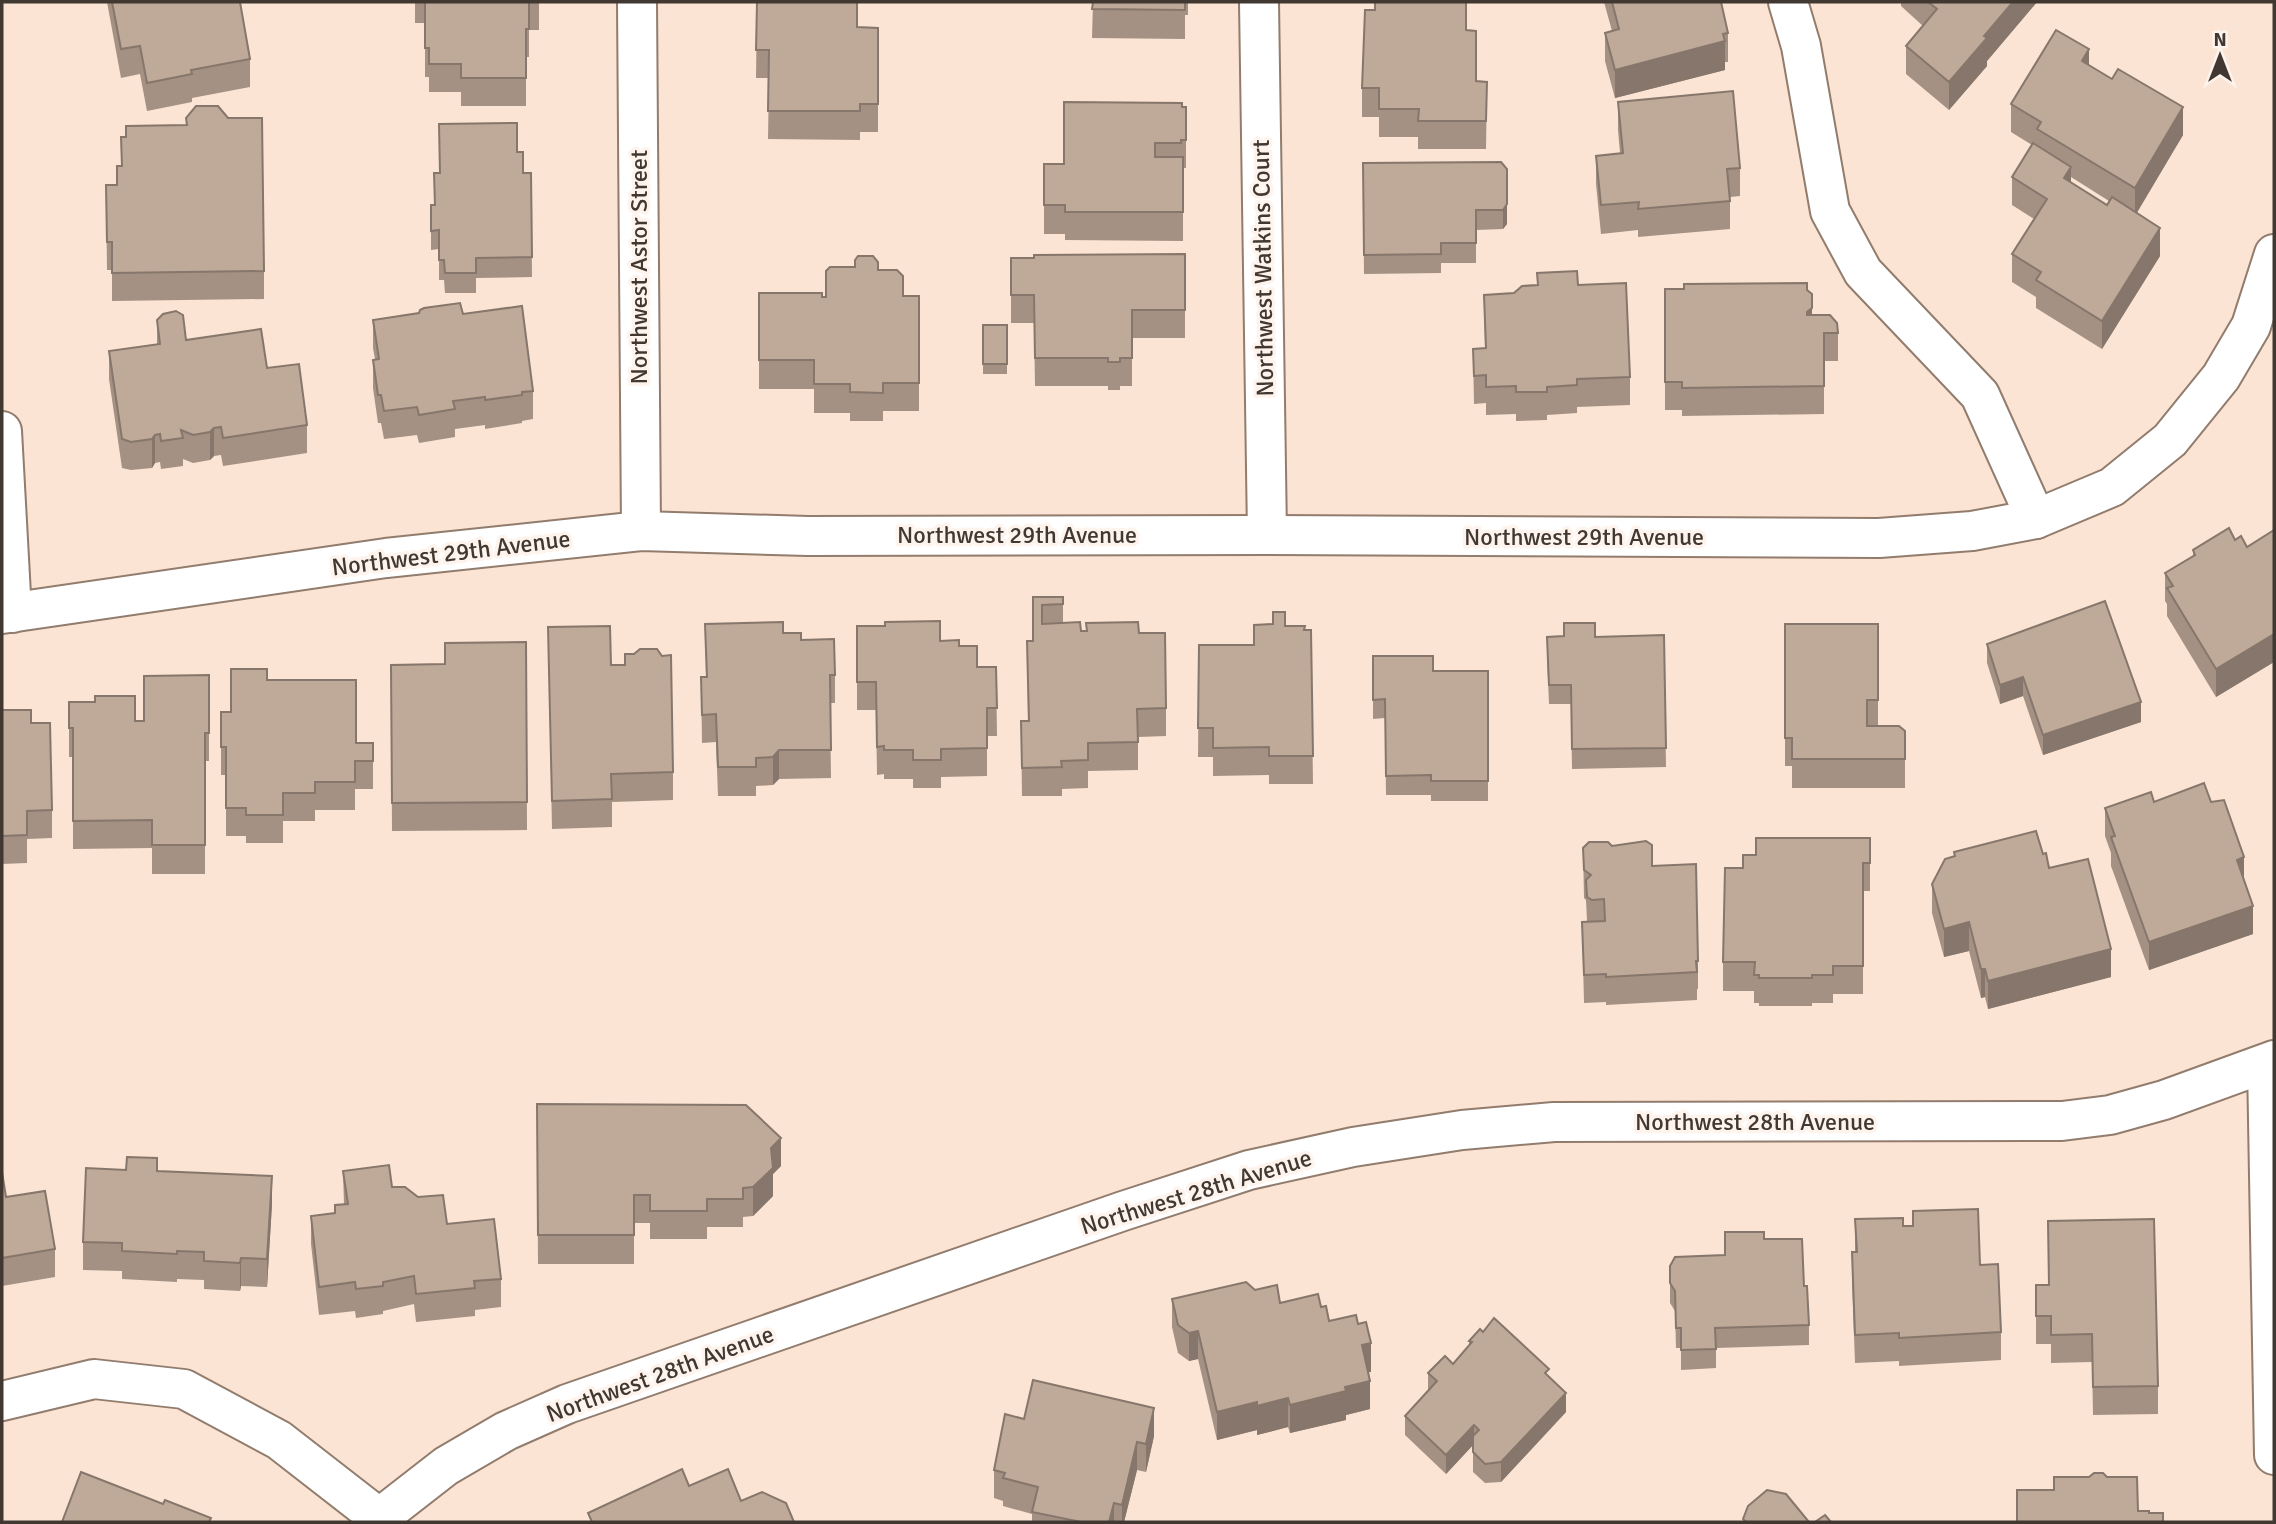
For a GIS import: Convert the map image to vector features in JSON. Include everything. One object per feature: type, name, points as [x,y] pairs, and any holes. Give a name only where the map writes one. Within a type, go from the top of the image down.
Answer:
[{"type":"street","name":"Northwest Astor Street","points":[[637,2],[641,531]]},
{"type":"street","name":"Northwest Watkins Court","points":[[1259,2],[1267,535]]},
{"type":"street","points":[[1788,2],[1801,46],[1830,211],[1863,272],[1980,395],[2036,519]]},
{"type":"street","name":"Northwest 29th Avenue","points":[[7,613],[386,558],[641,531],[808,536],[1879,538],[1972,531],[2036,519],[2112,487],[2170,440],[2221,377],[2251,326],[2274,254]]},
{"type":"street","points":[[2,431],[7,613]]},
{"type":"street","points":[[2271,1062],[2274,1455]]},
{"type":"street","name":"Northwest 28th Avenue","points":[[376,1520],[446,1466],[506,1431],[567,1404],[1123,1211],[1249,1170],[1380,1142],[1462,1130],[1554,1122],[2062,1121],[2110,1115],[2164,1100],[2271,1062]]},
{"type":"street","points":[[2,1401],[94,1379],[184,1389],[279,1440],[376,1520]]},
{"type":"building","points":[[112,2],[240,2],[250,59],[191,70],[192,74],[147,83],[140,46],[121,49]]},
{"type":"building","points":[[425,2],[529,2],[526,78],[461,78],[461,64],[429,64],[429,48],[425,48]]},
{"type":"building","points":[[757,2],[857,2],[857,27],[878,28],[878,104],[860,104],[860,111],[768,111],[769,50],[756,50]]},
{"type":"building","points":[[1093,2],[1185,2],[1185,10],[1092,9]]},
{"type":"building","points":[[1375,2],[1466,2],[1466,30],[1476,31],[1476,81],[1487,82],[1486,121],[1418,121],[1419,109],[1379,109],[1379,88],[1362,88],[1365,10],[1375,10]]},
{"type":"building","points":[[1612,2],[1721,2],[1728,33],[1723,34],[1725,41],[1615,70],[1605,33],[1619,29]]},
{"type":"building","points":[[1928,2],[2013,2],[1984,36],[1987,38],[1949,82],[1906,46],[1937,9]]},
{"type":"building","points":[[2056,30],[2089,49],[2082,61],[2112,79],[2118,69],[2183,107],[2135,188],[2037,129],[2041,122],[2011,104]]},
{"type":"building","points":[[1733,91],[1740,168],[1727,169],[1730,201],[1638,209],[1639,202],[1601,205],[1596,156],[1623,153],[1618,102]]},
{"type":"building","points":[[1064,102],[1182,103],[1182,107],[1186,107],[1186,140],[1181,140],[1181,143],[1155,143],[1155,157],[1183,157],[1183,212],[1065,212],[1065,205],[1044,205],[1044,164],[1064,164]]},
{"type":"building","points":[[196,106],[218,106],[228,118],[262,118],[264,271],[112,273],[112,242],[107,242],[106,185],[117,185],[117,166],[122,166],[121,137],[126,137],[126,126],[187,125],[186,118]]},
{"type":"building","points":[[517,123],[517,152],[523,152],[523,173],[531,173],[532,257],[476,258],[476,273],[445,273],[444,260],[439,260],[439,230],[431,231],[431,205],[435,205],[434,173],[440,173],[439,124]]},
{"type":"building","points":[[2033,143],[2071,167],[2064,178],[2107,205],[2112,197],[2160,228],[2102,321],[2036,280],[2041,272],[2012,254],[2047,199],[2012,177]]},
{"type":"building","points":[[1501,162],[1507,169],[1507,204],[1503,210],[1476,210],[1476,243],[1441,243],[1441,254],[1364,255],[1363,163]]},
{"type":"building","points":[[1185,254],[1185,310],[1132,310],[1132,358],[1108,362],[1108,358],[1035,358],[1034,295],[1011,295],[1011,258],[1034,258],[1034,255]]},
{"type":"building","points":[[858,256],[873,256],[878,262],[878,270],[897,270],[903,276],[903,296],[919,296],[919,383],[883,383],[883,393],[850,392],[850,384],[814,384],[814,360],[759,360],[759,293],[822,293],[822,297],[826,297],[826,271],[830,267],[855,267]]},
{"type":"building","points":[[1577,271],[1578,285],[1626,283],[1630,377],[1577,379],[1577,385],[1547,387],[1547,392],[1516,392],[1516,386],[1486,387],[1486,375],[1474,376],[1473,349],[1486,348],[1484,295],[1514,293],[1522,286],[1538,285],[1537,273]]},
{"type":"building","points":[[1807,283],[1807,290],[1812,294],[1812,308],[1807,315],[1830,315],[1837,323],[1838,333],[1824,333],[1824,386],[1682,388],[1682,382],[1665,382],[1665,289],[1684,289],[1684,284]]},
{"type":"building","points":[[460,303],[463,314],[522,306],[533,391],[485,400],[485,397],[453,401],[455,409],[419,415],[417,407],[384,411],[381,395],[378,395],[373,360],[379,359],[373,320]]},
{"type":"building","points":[[176,311],[183,315],[186,340],[261,329],[267,368],[299,364],[307,425],[223,438],[221,427],[193,435],[181,430],[183,438],[161,441],[160,434],[152,439],[131,442],[122,439],[109,351],[160,344],[157,320],[163,314]]},
{"type":"building","points":[[983,325],[1007,325],[1007,364],[983,364]]},
{"type":"building","points":[[2229,528],[2235,540],[2241,536],[2247,547],[2274,530],[2274,634],[2216,669],[2167,588],[2173,586],[2165,573],[2195,555],[2193,550]]},
{"type":"building","points":[[1033,597],[1063,597],[1063,604],[1042,605],[1042,624],[1080,622],[1081,631],[1087,631],[1086,623],[1138,622],[1139,633],[1165,633],[1166,708],[1137,709],[1138,742],[1088,743],[1088,760],[1061,761],[1062,767],[1022,768],[1021,721],[1029,721],[1027,641],[1033,641]]},
{"type":"building","points":[[2105,601],[2141,702],[2043,735],[2023,677],[2000,685],[1987,644]]},
{"type":"building","points":[[1273,612],[1285,612],[1285,626],[1305,626],[1304,630],[1311,630],[1313,756],[1269,756],[1269,747],[1213,748],[1213,728],[1198,728],[1199,645],[1254,645],[1254,625],[1273,624]]},
{"type":"building","points":[[940,621],[940,641],[959,640],[959,646],[977,646],[977,667],[996,667],[997,708],[987,708],[987,748],[941,749],[941,760],[913,760],[913,750],[884,750],[884,746],[877,747],[876,682],[857,682],[857,626],[885,626],[885,622]]},
{"type":"building","points":[[783,622],[783,633],[801,633],[801,640],[834,639],[835,675],[830,675],[831,750],[779,750],[773,757],[756,758],[756,767],[718,767],[716,714],[702,715],[701,677],[707,677],[705,624]]},
{"type":"building","points":[[1564,623],[1595,623],[1595,637],[1664,635],[1666,748],[1572,749],[1571,685],[1549,685],[1547,637],[1564,636]]},
{"type":"building","points":[[1785,624],[1878,624],[1878,700],[1867,700],[1867,726],[1899,726],[1905,731],[1905,759],[1792,759],[1792,738],[1785,738]]},
{"type":"building","points":[[610,626],[611,665],[625,665],[625,654],[634,654],[640,649],[657,649],[662,656],[671,655],[673,772],[611,774],[612,799],[552,801],[548,627]]},
{"type":"building","points":[[526,642],[527,802],[392,803],[391,665],[445,664],[445,643]]},
{"type":"building","points":[[1373,656],[1433,656],[1433,671],[1488,671],[1488,781],[1431,781],[1431,775],[1386,776],[1385,699],[1373,700]]},
{"type":"building","points":[[231,669],[267,669],[267,680],[356,680],[356,743],[373,743],[373,761],[355,761],[355,782],[315,782],[315,793],[283,793],[283,815],[246,815],[246,808],[226,808],[226,747],[221,747],[221,712],[231,712]]},
{"type":"building","points":[[209,675],[209,733],[205,733],[205,845],[152,845],[152,820],[73,821],[73,728],[69,728],[69,702],[95,702],[95,696],[135,696],[135,721],[144,721],[144,676]]},
{"type":"building","points":[[2,710],[31,710],[31,723],[50,723],[52,810],[27,811],[27,835],[2,836]]},
{"type":"building","points":[[2204,783],[2211,802],[2224,800],[2244,857],[2237,860],[2253,906],[2149,942],[2111,837],[2115,836],[2105,808],[2151,792],[2154,802]]},
{"type":"building","points":[[2036,831],[2043,854],[2046,853],[2049,868],[2088,859],[2111,949],[1988,981],[1985,969],[1981,969],[1969,922],[1944,929],[1932,884],[1945,859],[1955,856],[1954,852]]},
{"type":"building","points":[[1756,838],[1870,838],[1870,863],[1863,863],[1863,966],[1833,966],[1833,975],[1812,975],[1812,978],[1759,978],[1759,975],[1754,975],[1755,962],[1723,962],[1725,868],[1743,868],[1743,855],[1756,855]]},
{"type":"building","points":[[1646,841],[1652,845],[1652,866],[1696,864],[1697,972],[1606,977],[1606,974],[1584,975],[1582,922],[1605,921],[1604,899],[1592,900],[1587,897],[1586,880],[1591,875],[1584,870],[1583,848],[1589,842],[1608,842],[1612,846]]},
{"type":"building","points":[[537,1104],[746,1105],[781,1138],[771,1148],[773,1168],[753,1187],[743,1188],[743,1199],[707,1199],[707,1211],[650,1211],[650,1195],[634,1195],[634,1235],[538,1235]]},
{"type":"building","points":[[127,1157],[157,1158],[157,1171],[272,1176],[267,1259],[241,1258],[240,1263],[204,1261],[204,1252],[177,1251],[177,1254],[122,1251],[122,1243],[83,1242],[86,1168],[126,1170]]},
{"type":"building","points":[[389,1165],[392,1187],[405,1187],[418,1197],[443,1195],[447,1224],[494,1219],[501,1279],[474,1281],[475,1288],[416,1294],[414,1276],[383,1282],[383,1286],[356,1289],[355,1282],[319,1287],[311,1216],[335,1213],[335,1205],[348,1204],[343,1171]]},
{"type":"building","points":[[2,1172],[6,1197],[45,1191],[55,1249],[2,1258]]},
{"type":"building","points":[[1978,1209],[1980,1265],[1998,1264],[2001,1332],[1899,1338],[1899,1333],[1855,1335],[1852,1252],[1857,1252],[1855,1219],[1903,1218],[1903,1226],[1913,1226],[1913,1211]]},
{"type":"building","points":[[2154,1219],[2158,1386],[2093,1387],[2092,1334],[2051,1335],[2051,1316],[2036,1316],[2036,1285],[2049,1285],[2048,1221]]},
{"type":"building","points":[[1725,1232],[1764,1232],[1764,1239],[1802,1239],[1809,1325],[1715,1328],[1716,1349],[1681,1350],[1681,1328],[1676,1328],[1675,1291],[1670,1283],[1670,1266],[1675,1257],[1725,1255]]},
{"type":"building","points":[[1246,1282],[1255,1290],[1277,1285],[1280,1303],[1318,1294],[1321,1307],[1326,1306],[1329,1321],[1356,1315],[1358,1324],[1366,1322],[1371,1343],[1362,1345],[1370,1381],[1345,1387],[1346,1391],[1290,1405],[1288,1398],[1217,1412],[1198,1331],[1189,1333],[1178,1325],[1172,1299]]},
{"type":"building","points":[[1494,1318],[1549,1369],[1545,1373],[1566,1393],[1501,1462],[1485,1464],[1473,1452],[1473,1436],[1479,1430],[1474,1425],[1446,1455],[1405,1416],[1437,1381],[1428,1373],[1445,1356],[1453,1364],[1472,1342],[1469,1341],[1480,1329],[1483,1332]]},
{"type":"building","points":[[1033,1380],[1154,1408],[1146,1444],[1137,1442],[1122,1505],[1114,1503],[1109,1522],[1081,1522],[1032,1512],[1038,1487],[1003,1478],[1005,1473],[994,1470],[1005,1414],[1024,1419]]},
{"type":"building","points":[[682,1469],[689,1486],[728,1469],[741,1501],[762,1492],[786,1503],[794,1522],[592,1522],[588,1513]]},
{"type":"building","points":[[81,1472],[163,1504],[165,1500],[211,1518],[209,1522],[62,1522]]},
{"type":"building","points":[[2094,1473],[2103,1473],[2107,1477],[2137,1477],[2138,1511],[2163,1513],[2163,1522],[2017,1522],[2017,1490],[2054,1490],[2054,1477],[2089,1477]]},
{"type":"building","points":[[1767,1490],[1786,1494],[1809,1522],[1746,1522],[1743,1519],[1748,1506]]},
{"type":"building","points":[[1825,1515],[1831,1522],[1815,1522]]}]
